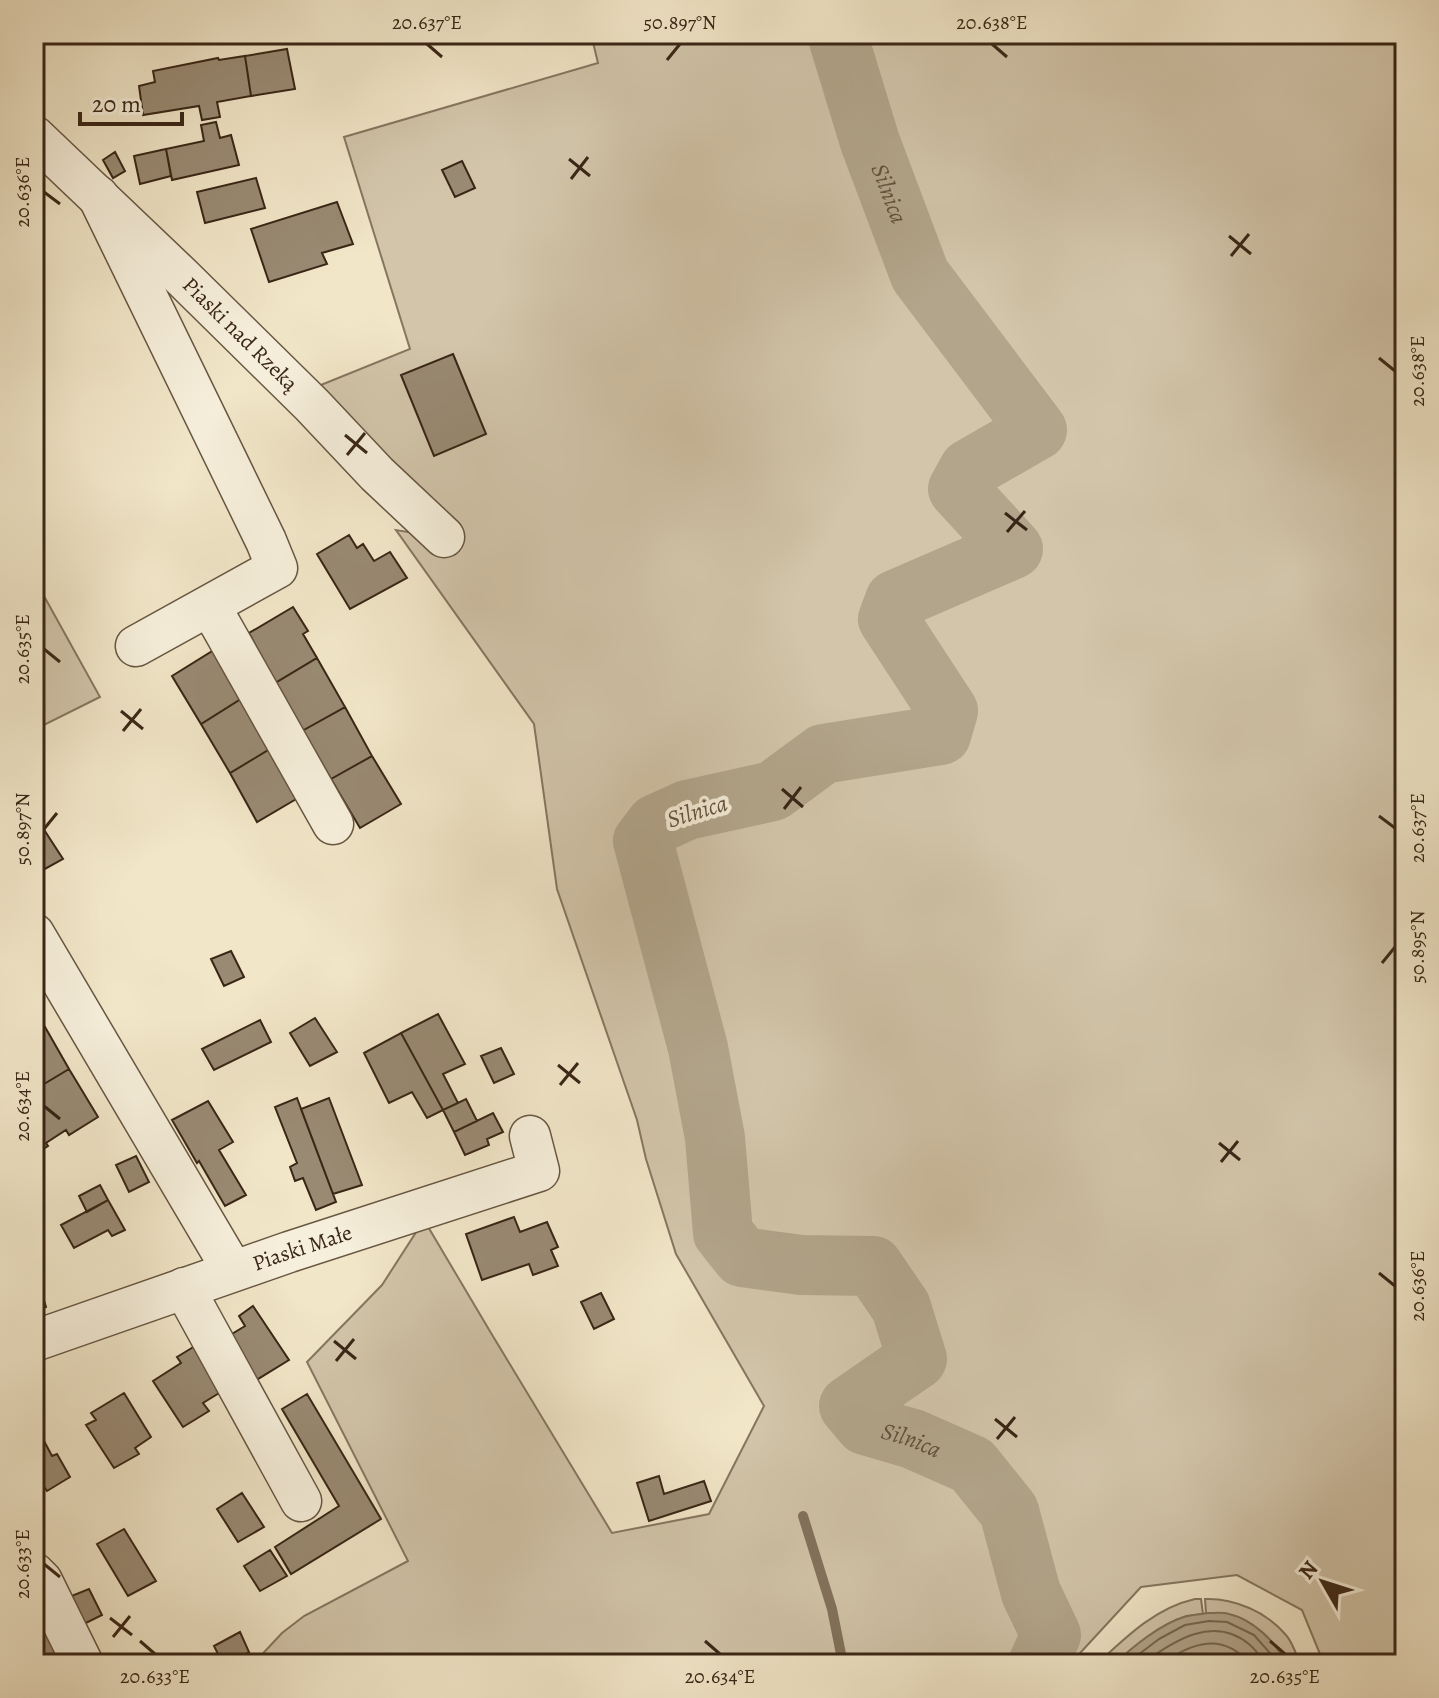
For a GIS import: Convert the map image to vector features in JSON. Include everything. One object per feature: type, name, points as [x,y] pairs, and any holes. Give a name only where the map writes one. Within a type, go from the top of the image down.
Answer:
[{"type":"street","name":"Piaski nad Rzeką","points":[[34,136],[258,351],[377,474],[444,537]]},
{"type":"street","points":[[98,196],[277,568],[136,646]]},
{"type":"street","points":[[210,606],[333,824]]},
{"type":"street","points":[[34,934],[233,1271]]},
{"type":"street","name":"Piaski Małe","points":[[34,1341],[233,1271],[539,1171],[530,1136]]},
{"type":"street","points":[[184,1288],[301,1501]]},
{"type":"street","points":[[34,1573],[42,1581],[83,1664]]},
{"type":"shaded area","points":[[591,34],[1405,34],[1405,1664],[1324,1664],[1302,1610],[1237,1575],[1141,1587],[1070,1664],[253,1664],[282,1633],[304,1616],[408,1561],[307,1362],[382,1285],[424,1220],[612,1533],[709,1514],[764,1406],[676,1254],[637,1120],[557,889],[534,724],[396,530],[451,539],[316,387],[410,349],[344,137],[598,63]]},
{"type":"shaded area","points":[[34,578],[100,697],[34,730]]},
{"type":"shaded area","points":[[1201,1599],[1203,1614],[1186,1616],[1157,1630],[1115,1664],[1097,1664],[1154,1616]]},
{"type":"shaded area","points":[[1205,1599],[1227,1601],[1260,1613],[1288,1638],[1300,1664],[1285,1664],[1269,1639],[1244,1620],[1226,1614],[1206,1613]]},
{"type":"water","points":[[1229,1614],[1255,1626],[1270,1640],[1285,1664],[1115,1664],[1166,1625],[1184,1617]]},
{"type":"building","points":[[287,49],[295,89],[251,96],[245,56]]},
{"type":"building","points":[[245,56],[251,96],[217,102],[220,117],[202,120],[199,106],[143,115],[139,86],[155,82],[153,71]]},
{"type":"building","points":[[216,122],[220,138],[231,135],[239,165],[172,180],[166,149],[204,141],[201,125]]},
{"type":"building","points":[[166,149],[171,176],[140,184],[134,156]]},
{"type":"building","points":[[115,152],[125,171],[113,178],[103,160]]},
{"type":"building","points":[[462,161],[475,188],[455,197],[442,170]]},
{"type":"building","points":[[256,178],[265,208],[205,223],[197,192]]},
{"type":"building","points":[[337,202],[353,244],[322,253],[327,264],[269,282],[251,229]]},
{"type":"building","points":[[453,354],[486,434],[434,456],[401,375]]},
{"type":"building","points":[[349,535],[357,548],[363,544],[374,561],[390,552],[407,578],[350,609],[317,554]]},
{"type":"building","points":[[293,607],[308,631],[303,634],[317,658],[275,683],[249,633]]},
{"type":"building","points":[[214,650],[241,699],[201,724],[172,676]]},
{"type":"building","points":[[317,658],[345,707],[302,731],[275,683]]},
{"type":"building","points":[[241,699],[270,749],[230,773],[201,724]]},
{"type":"building","points":[[345,707],[372,756],[331,779],[302,731]]},
{"type":"building","points":[[270,749],[298,798],[257,822],[230,773]]},
{"type":"building","points":[[372,756],[401,804],[360,828],[331,779]]},
{"type":"building","points":[[41,825],[63,859],[34,875],[34,829]]},
{"type":"building","points":[[231,951],[244,977],[224,986],[211,959]]},
{"type":"building","points":[[438,1014],[465,1064],[443,1074],[458,1103],[443,1110],[401,1033]]},
{"type":"building","points":[[315,1018],[337,1052],[310,1066],[290,1033]]},
{"type":"building","points":[[41,1020],[69,1069],[34,1090],[34,1024]]},
{"type":"building","points":[[260,1020],[271,1042],[214,1070],[202,1049]]},
{"type":"building","points":[[401,1033],[443,1110],[427,1118],[412,1092],[389,1103],[364,1053]]},
{"type":"building","points":[[501,1048],[514,1074],[494,1083],[481,1056]]},
{"type":"building","points":[[69,1069],[98,1117],[69,1135],[66,1130],[34,1155],[34,1090]]},
{"type":"building","points":[[297,1098],[336,1202],[316,1210],[303,1178],[295,1181],[290,1167],[297,1163],[275,1107]]},
{"type":"building","points":[[329,1098],[362,1185],[333,1194],[301,1109]]},
{"type":"building","points":[[466,1099],[477,1121],[454,1132],[443,1110]]},
{"type":"building","points":[[208,1101],[233,1142],[219,1150],[246,1195],[225,1206],[172,1120]]},
{"type":"building","points":[[493,1113],[503,1132],[487,1139],[489,1145],[465,1155],[454,1132]]},
{"type":"building","points":[[136,1156],[149,1182],[129,1192],[116,1165]]},
{"type":"building","points":[[100,1185],[108,1200],[87,1212],[79,1196]]},
{"type":"building","points":[[108,1200],[125,1230],[112,1236],[108,1230],[74,1248],[61,1225]]},
{"type":"building","points":[[514,1217],[520,1232],[547,1222],[558,1247],[551,1250],[558,1266],[533,1275],[529,1264],[482,1280],[466,1234]]},
{"type":"building","points":[[34,1292],[36,1296],[42,1294],[46,1307],[34,1312]]},
{"type":"building","points":[[601,1293],[614,1319],[594,1329],[581,1302]]},
{"type":"building","points":[[253,1306],[289,1360],[250,1384],[222,1340],[245,1326],[239,1316]]},
{"type":"building","points":[[195,1346],[224,1390],[203,1403],[209,1411],[183,1427],[153,1381],[181,1363],[177,1357]]},
{"type":"building","points":[[124,1393],[151,1437],[135,1448],[139,1454],[114,1468],[86,1425],[96,1420],[91,1413]]},
{"type":"building","points":[[307,1394],[381,1519],[291,1574],[275,1547],[339,1506],[282,1409]]},
{"type":"building","points":[[43,1439],[52,1456],[57,1454],[70,1477],[47,1491],[45,1488],[34,1494],[34,1443]]},
{"type":"building","points":[[659,1476],[664,1494],[704,1481],[711,1501],[649,1521],[637,1483]]},
{"type":"building","points":[[242,1493],[264,1527],[238,1542],[217,1509]]},
{"type":"building","points":[[124,1529],[156,1581],[128,1596],[97,1544]]},
{"type":"building","points":[[270,1550],[287,1576],[260,1591],[244,1566]]},
{"type":"building","points":[[89,1589],[102,1615],[82,1625],[69,1597]]},
{"type":"building","points":[[34,1606],[64,1664],[34,1664]]},
{"type":"building","points":[[240,1632],[249,1652],[223,1664],[214,1646]]},
{"type":"waterway","name":"Silnica","points":[[837,34],[870,142],[920,275],[1037,430],[969,469],[958,489],[1013,549],[895,600],[888,619],[948,711],[941,735],[823,754],[773,791],[687,810],[656,824],[643,841],[698,1048],[715,1138],[723,1233],[742,1257],[801,1265],[873,1266],[901,1307],[917,1359],[849,1406],[865,1425],[913,1439],[972,1465],[1009,1511],[1031,1593],[1051,1635],[1038,1664]]},
{"type":"waterway","points":[[803,1516],[832,1609],[843,1664]]}]
